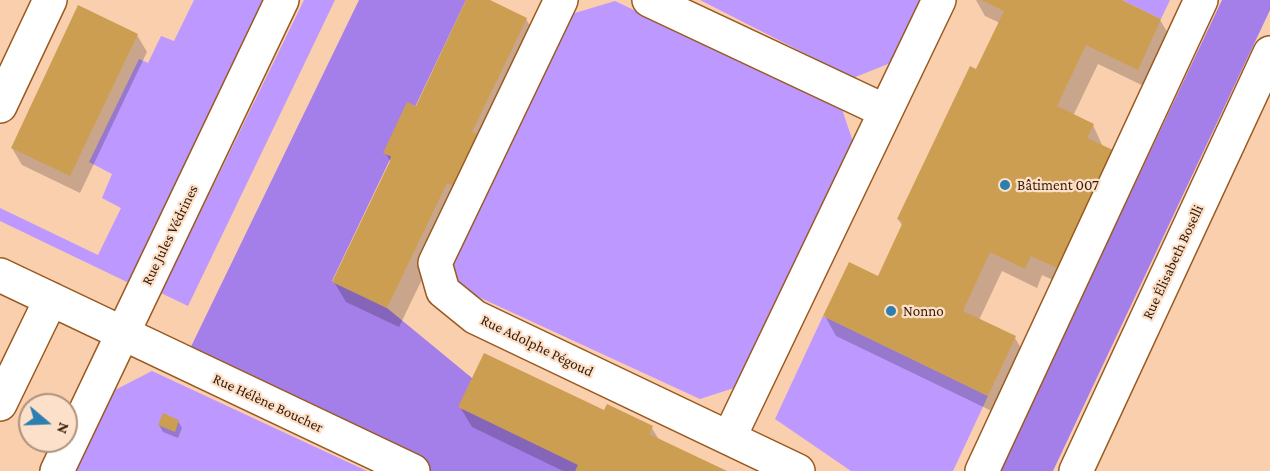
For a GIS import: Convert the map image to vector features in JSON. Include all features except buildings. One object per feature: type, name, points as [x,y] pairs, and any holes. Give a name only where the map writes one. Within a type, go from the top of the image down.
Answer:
[{"type":"street","points":[[0,106],[50,0]]},
{"type":"street","name":"Rue Jules Védrines","points":[[57,471],[282,0]]},
{"type":"street","name":"Rue Adolphe Pégoud","points":[[561,0],[435,263],[443,291],[476,317],[798,471]]},
{"type":"street","points":[[649,0],[885,111]]},
{"type":"street","points":[[729,438],[939,0]]},
{"type":"street","points":[[982,471],[1201,0]]},
{"type":"street","name":"Rue Élisabeth Boselli","points":[[1076,471],[1270,53]]},
{"type":"street","name":"Rue Hélène Boucher","points":[[0,275],[413,471]]},
{"type":"street","points":[[0,404],[51,299]]},
{"type":"shaded area","points":[[194,0],[264,0],[129,283],[0,221],[0,208],[98,255],[121,208],[102,198],[112,174],[89,162],[139,59],[148,63],[161,36],[174,41]]},
{"type":"shaded area","points":[[304,0],[335,0],[188,306],[161,293]]},
{"type":"shaded area","points":[[359,0],[466,0],[332,281],[387,308],[472,378],[592,471],[429,471],[185,359]]},
{"type":"shaded area","points":[[700,0],[922,0],[893,62],[853,78]]},
{"type":"shaded area","points":[[1122,0],[1170,0],[1161,19]]},
{"type":"shaded area","points":[[1222,0],[1270,0],[1270,10],[1053,471],[999,471]]},
{"type":"shaded area","points":[[615,1],[842,109],[853,142],[737,387],[700,399],[459,288],[452,257],[565,16]]},
{"type":"shaded area","points":[[823,316],[988,396],[953,471],[851,471],[775,419]]},
{"type":"shaded area","points":[[152,371],[367,471],[73,471],[111,392]]},
{"type":"place","name":"Bâtiment 007","points":[[1005,185]]},
{"type":"place","name":"Nonno","points":[[891,311]]}]
